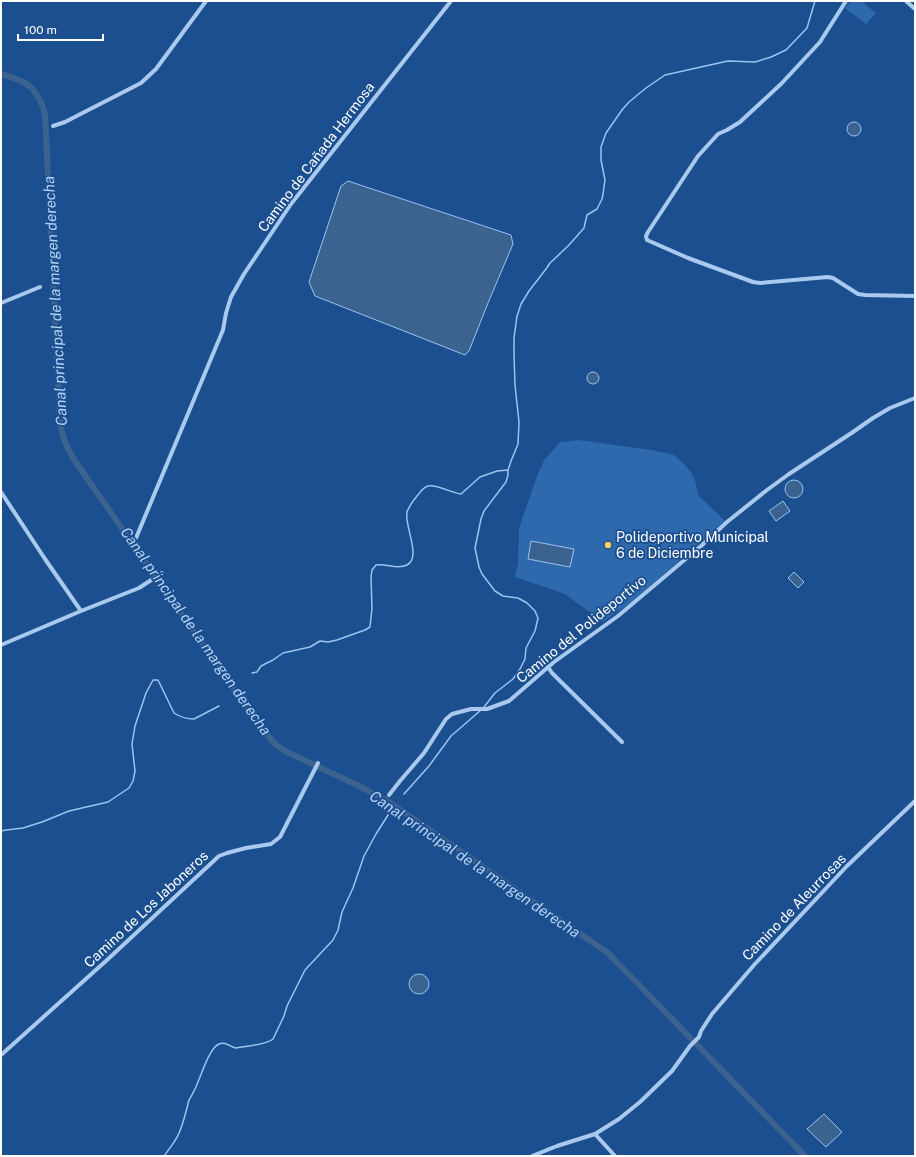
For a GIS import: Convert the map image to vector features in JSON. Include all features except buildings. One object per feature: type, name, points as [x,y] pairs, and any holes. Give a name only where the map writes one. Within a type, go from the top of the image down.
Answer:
[{"type":"street","points":[[53,126],[65,122],[146,79],[156,70],[206,1]]},
{"type":"street","name":"Camino de Cañada Hermosa","points":[[136,538],[223,330],[231,297],[244,274],[291,204],[451,1]]},
{"type":"street","points":[[846,1],[820,42],[781,84],[740,122],[718,134],[698,156],[646,236],[647,240],[688,258],[753,282],[760,283],[828,277],[833,278],[858,294],[865,296],[915,296]]},
{"type":"street","points":[[906,1],[915,9]]},
{"type":"street","points":[[1,303],[40,286]]},
{"type":"street","name":"Camino del Polideportivo","points":[[389,795],[424,753],[446,719],[452,714],[471,710],[488,709],[509,701],[548,667],[618,616],[727,522],[778,482],[873,418],[890,408],[915,398]]},
{"type":"street","points":[[1,492],[81,611]]},
{"type":"street","points":[[1,645],[139,588],[161,573]]},
{"type":"street","points":[[548,667],[552,673],[622,742]]},
{"type":"street","name":"Camino de Los Jaboneros","points":[[1,1056],[219,856],[227,852],[271,844],[280,837],[318,763]]},
{"type":"street","name":"Camino de Aleurrosas","points":[[532,1156],[595,1134],[640,1102],[672,1071],[690,1046],[698,1038],[712,1014],[754,965],[847,866],[915,801]]},
{"type":"street","points":[[595,1134],[615,1156]]},
{"type":"shaded area","points":[[851,1],[861,1],[876,13],[866,24],[845,8]]},
{"type":"shaded area","points":[[854,122],[859,124],[861,129],[859,134],[854,136],[849,134],[847,129],[849,124]]},
{"type":"shaded area","points":[[348,181],[511,235],[513,244],[469,351],[465,355],[315,296],[309,282],[341,186]]},
{"type":"shaded area","points":[[591,372],[595,372],[599,378],[595,384],[591,384],[587,380],[587,376]]},
{"type":"shaded area","name":"Polideportivo Municipal 6 de Diciembre","points":[[578,440],[652,450],[674,455],[690,471],[695,480],[698,494],[701,498],[725,521],[633,601],[603,622],[565,594],[515,577],[518,563],[519,528],[539,471],[545,459],[560,442]]},
{"type":"shaded area","points":[[790,480],[798,480],[803,485],[801,496],[798,498],[790,498],[785,493],[785,485]]},
{"type":"shaded area","points":[[783,501],[790,511],[776,521],[769,511]]},
{"type":"shaded area","points":[[531,541],[574,549],[570,567],[528,559]]},
{"type":"shaded area","points":[[794,572],[804,582],[798,588],[788,578]]},
{"type":"shaded area","points":[[419,974],[426,977],[429,984],[426,991],[419,994],[412,991],[409,984],[412,977]]},
{"type":"shaded area","points":[[824,1114],[842,1132],[826,1147],[807,1129]]},
{"type":"waterway","points":[[484,707],[495,693],[513,679],[520,669],[525,659],[526,648],[535,631],[538,618],[535,611],[527,603],[518,598],[503,596],[495,591],[482,574],[475,548],[484,511],[506,482],[508,470],[518,444],[519,422],[515,385],[514,338],[517,316],[521,304],[550,263],[584,228],[587,215],[597,209],[602,199],[605,180],[601,160],[601,147],[606,133],[629,102],[665,75],[728,61],[755,62],[786,50],[807,28],[815,1]]},
{"type":"waterway","name":"Canal principal de la margen derecha","points":[[1,74],[17,79],[30,86],[39,97],[45,114],[60,420],[66,443],[77,464],[262,729],[276,745],[285,751],[386,800],[608,953],[805,1156]]},
{"type":"waterway","points":[[252,673],[257,672],[261,666],[283,653],[310,647],[320,641],[328,642],[337,640],[370,627],[372,608],[372,570],[376,565],[399,567],[407,565],[411,561],[413,548],[407,512],[422,490],[428,486],[435,486],[461,494],[480,477],[497,471],[508,470]]},
{"type":"waterway","points":[[1,831],[23,828],[69,811],[108,802],[129,788],[133,781],[135,771],[132,744],[135,726],[146,693],[153,680],[158,680],[174,713],[181,717],[194,719],[219,706]]},
{"type":"waterway","points":[[404,794],[429,766],[451,736],[481,710]]},
{"type":"waterway","points":[[164,1156],[178,1136],[184,1121],[189,1100],[208,1057],[215,1047],[221,1043],[224,1043],[236,1048],[261,1044],[273,1039],[305,970],[333,940],[338,930],[342,912],[353,888],[364,856],[388,815]]},
{"type":"place","name":"Polideportivo Municipal 6 de Diciembre","points":[[608,545]]}]
